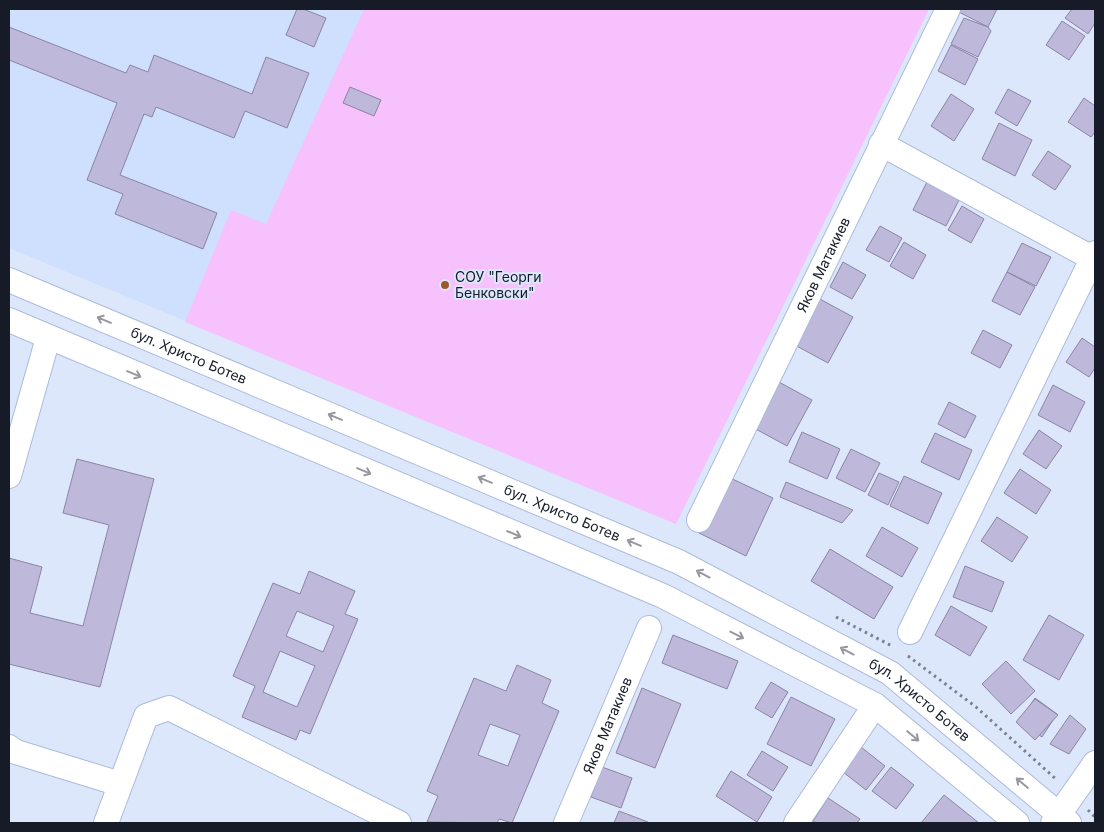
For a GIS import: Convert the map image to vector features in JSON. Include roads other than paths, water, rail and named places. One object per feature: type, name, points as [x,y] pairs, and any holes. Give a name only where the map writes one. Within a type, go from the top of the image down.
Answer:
[{"type":"street","name":"Яков Матакиев","points":[[699,520],[948,9]]},
{"type":"street","points":[[881,144],[1094,255],[910,632]]},
{"type":"street","name":"бул. Христо Ботев","points":[[9,280],[679,562],[890,673],[1061,820]]},
{"type":"street","name":"бул. Христо Ботев","points":[[9,320],[663,596],[875,705],[1017,823]]},
{"type":"street","points":[[9,476],[48,338]]},
{"type":"street","name":"Яков Матакиев","points":[[566,823],[649,628]]},
{"type":"street","points":[[796,823],[875,705]]},
{"type":"street","points":[[106,823],[146,716],[169,708],[399,823]]},
{"type":"street","points":[[9,747],[16,752],[120,784]]},
{"type":"street","points":[[1061,820],[1095,763]]},
{"type":"place","name":"СОУ \"Георги Бенковски\"","points":[[445,285]]}]
